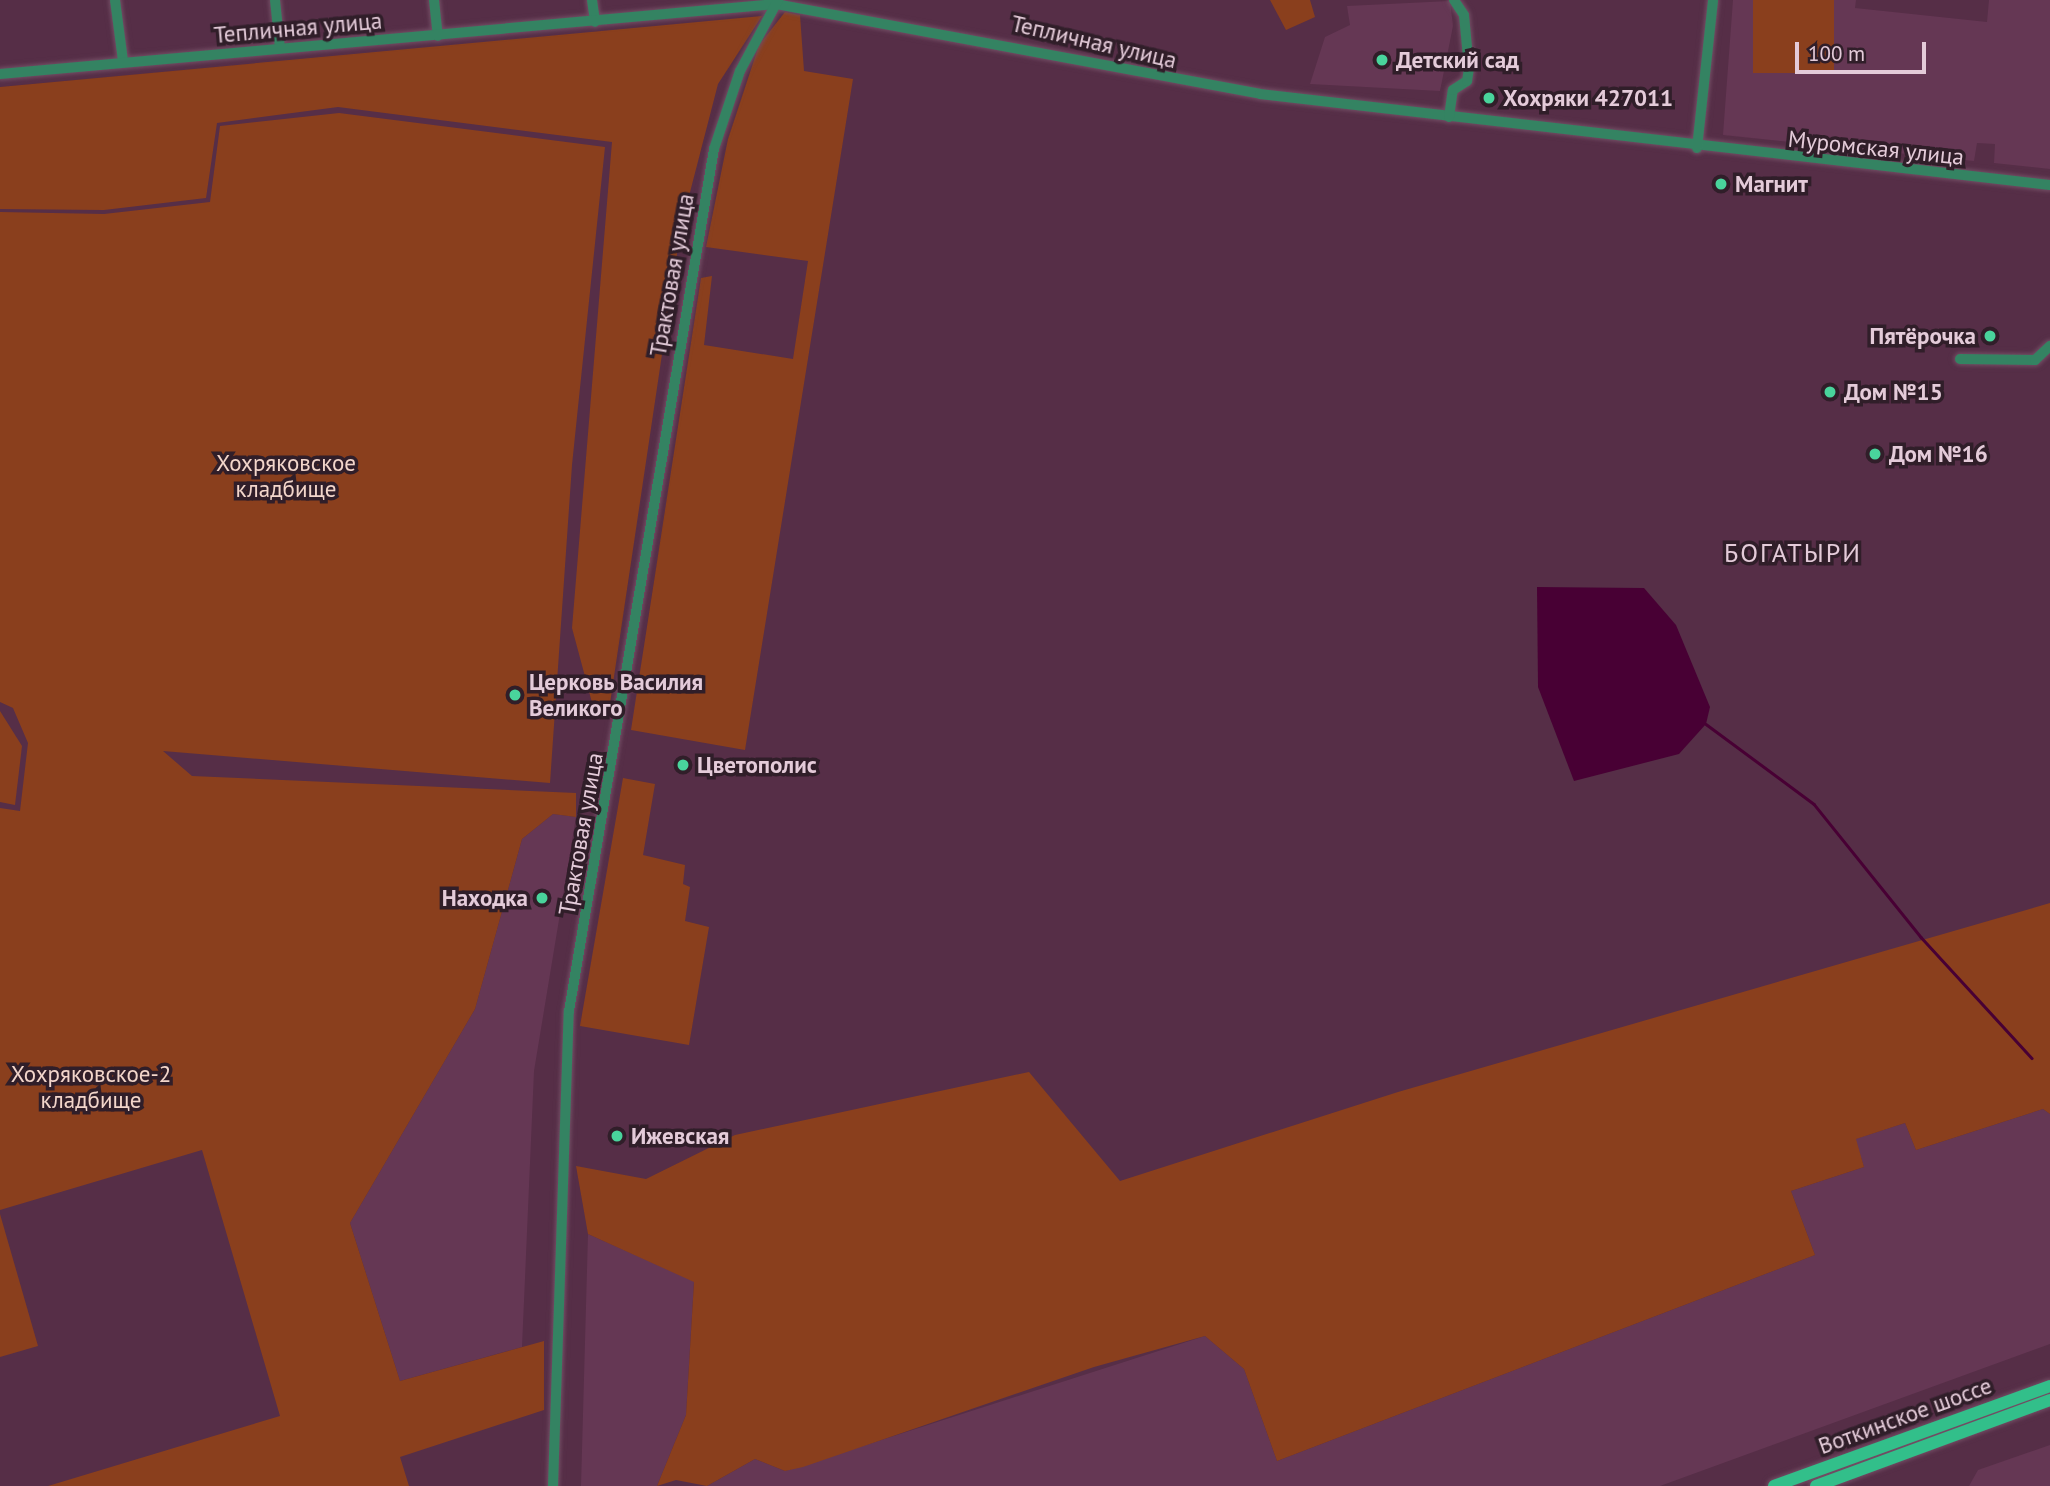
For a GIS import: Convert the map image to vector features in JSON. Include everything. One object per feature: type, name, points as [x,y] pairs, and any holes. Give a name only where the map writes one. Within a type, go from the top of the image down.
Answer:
[{"type":"main road","name":"Воткинское шоссе","points":[[1774,1486],[2050,1386]]},
{"type":"main road","name":"Воткинское шоссе","points":[[1816,1486],[2050,1400]]},
{"type":"street","points":[[115,0],[123,61]]},
{"type":"street","points":[[275,0],[281,48]]},
{"type":"street","points":[[434,0],[438,36]]},
{"type":"street","points":[[592,0],[595,22]]},
{"type":"street","points":[[1449,117],[1453,90],[1466,81],[1469,68],[1464,15],[1454,0]]},
{"type":"street","points":[[1697,148],[1713,0]]},
{"type":"street","name":"Тепличная улица","points":[[0,74],[123,61],[595,22],[778,2],[1104,61],[1166,79],[1697,148]]},
{"type":"street","name":"Трактовая улица","points":[[553,1486],[569,1011],[714,149],[740,71],[778,2]]},
{"type":"street","name":"Муромская улица","points":[[1697,148],[2050,185]]},
{"type":"street","points":[[1960,359],[2035,360],[2050,346]]},
{"type":"shaded area","points":[[1733,0],[1856,0],[1855,8],[1987,22],[1989,0],[2050,0],[2050,169],[1994,163],[1995,144],[1977,143],[1974,161],[1723,135]]},
{"type":"shaded area","name":"Детский сад","points":[[1450,1],[1453,26],[1440,91],[1310,84],[1325,37],[1350,25],[1347,6]]},
{"type":"shaded area","points":[[1537,587],[1644,588],[1676,625],[1710,707],[1706,724],[1679,754],[1574,781],[1538,687]]},
{"type":"shaded area","points":[[553,814],[576,817],[534,1071],[522,1347],[400,1381],[350,1223],[475,1009],[522,839]]},
{"type":"shaded area","points":[[2043,1109],[2050,1114],[2050,1344],[1660,1486],[707,1486],[755,1459],[785,1471],[1205,1336],[1244,1369],[1277,1461],[1815,1255],[1791,1191],[1864,1167],[1855,1139],[1905,1123],[1916,1150]]},
{"type":"shaded area","points":[[588,1234],[694,1281],[686,1415],[657,1486],[581,1486]]},
{"type":"shaded area","points":[[2050,1445],[2050,1486],[1969,1486],[1978,1470]]},
{"type":"green space","points":[[1270,0],[1310,0],[1315,17],[1286,30]]},
{"type":"green space","points":[[1753,0],[1834,0],[1834,73],[1753,73]]},
{"type":"green space","points":[[785,12],[800,15],[804,71],[853,79],[745,750],[631,730],[701,278],[712,276],[704,345],[793,359],[808,261],[706,247],[728,139],[759,45]]},
{"type":"green space","points":[[762,16],[718,84],[681,227],[609,710],[594,710],[572,628],[612,142],[338,107],[217,123],[206,198],[104,210],[0,209],[0,87]]},
{"type":"green space","points":[[339,113],[605,147],[572,465],[550,783],[163,751],[192,776],[576,793],[576,817],[553,814],[522,839],[475,1009],[350,1223],[400,1381],[544,1341],[544,1410],[400,1457],[409,1486],[48,1486],[280,1416],[202,1150],[0,1210],[0,808],[20,811],[28,743],[13,708],[0,702],[0,212],[104,214],[210,202],[220,126]]},
{"type":"green space","points":[[0,711],[22,746],[15,805],[0,802]]},
{"type":"green space","points":[[623,778],[655,784],[643,855],[685,865],[683,884],[690,887],[685,921],[709,927],[689,1045],[580,1026]]},
{"type":"green space","points":[[2050,903],[2050,1114],[2043,1109],[1916,1150],[1905,1123],[1856,1139],[1864,1167],[1791,1191],[1815,1255],[1277,1461],[1244,1369],[1205,1336],[1094,1367],[803,1467],[785,1471],[755,1459],[707,1486],[676,1480],[657,1486],[686,1415],[694,1282],[588,1234],[576,1166],[646,1179],[735,1135],[1029,1072],[1120,1181],[1398,1092]]},
{"type":"green space","points":[[0,1214],[38,1346],[0,1357]]},
{"type":"waterway","points":[[1706,724],[1814,804],[1921,937],[2032,1058]]},
{"type":"place","name":"Детский сад","points":[[1382,60]]},
{"type":"place","name":"Хохряки 427011","points":[[1489,98]]},
{"type":"place","name":"Магнит","points":[[1721,184]]},
{"type":"place","name":"Пятёрочка","points":[[1990,336]]},
{"type":"place","name":"Дом №15","points":[[1830,392]]},
{"type":"place","name":"Дом №16","points":[[1875,454]]},
{"type":"place","name":"Церковь Василия Великого","points":[[515,695]]},
{"type":"place","name":"Цветополис","points":[[683,765]]},
{"type":"place","name":"Находка","points":[[542,898]]},
{"type":"place","name":"Ижевская","points":[[617,1136]]},
{"type":"district","name":"БОГАТЫРИ","points":[[1793,553]]},
{"type":"park label","name":"Хохряковское кладбище","points":[[286,476]]},
{"type":"park label","name":"Хохряковское-2 кладбище","points":[[91,1087]]}]
